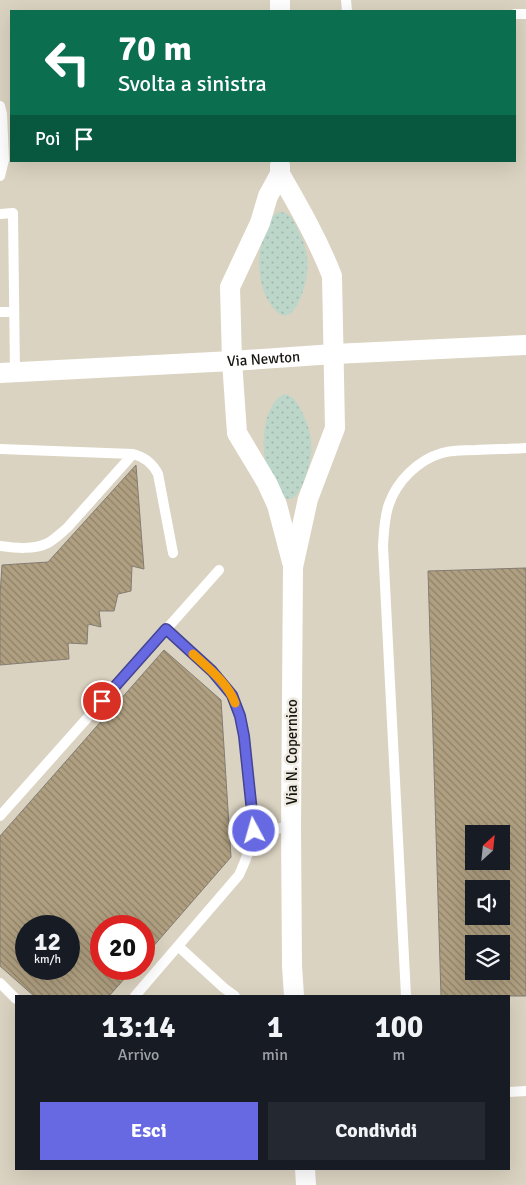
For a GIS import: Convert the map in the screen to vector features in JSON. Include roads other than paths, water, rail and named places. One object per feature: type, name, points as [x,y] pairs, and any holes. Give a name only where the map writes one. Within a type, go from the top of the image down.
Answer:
[{"type":"street","points":[[280,168],[308,222],[332,276],[336,428],[308,499],[293,567]]},
{"type":"street","points":[[280,168],[268,196],[260,223],[230,287],[232,361],[237,433],[267,483],[277,505],[293,567]]},
{"type":"street","name":"Via Newton","points":[[8,373],[526,345]]},
{"type":"street","name":"Via N. Copernico","points":[[293,567],[291,827],[294,995]]},
{"type":"street","points":[[305,1170],[306,1185]]},
{"type":"lane","points":[[0,106],[4,160],[0,176]]},
{"type":"lane","points":[[0,214],[13,213],[14,312],[8,373]]},
{"type":"lane","points":[[0,312],[14,312]]},
{"type":"lane","points":[[406,995],[383,546],[385,522],[389,504],[396,489],[406,475],[430,457],[443,452],[460,450],[526,448]]},
{"type":"lane","points":[[0,449],[138,455],[150,463],[158,474],[173,553]]},
{"type":"lane","points":[[0,546],[47,544],[67,528],[134,454]]},
{"type":"lane","points":[[0,816],[219,570]]},
{"type":"lane","points":[[136,995],[239,875],[247,860],[254,831],[244,736],[240,716],[232,695],[212,671],[166,629]]},
{"type":"lane","points":[[254,831],[291,827]]},
{"type":"lane","points":[[178,946],[234,995]]},
{"type":"lane","points":[[0,983],[15,998]]},
{"type":"lane","points":[[510,1092],[526,1091]]}]
